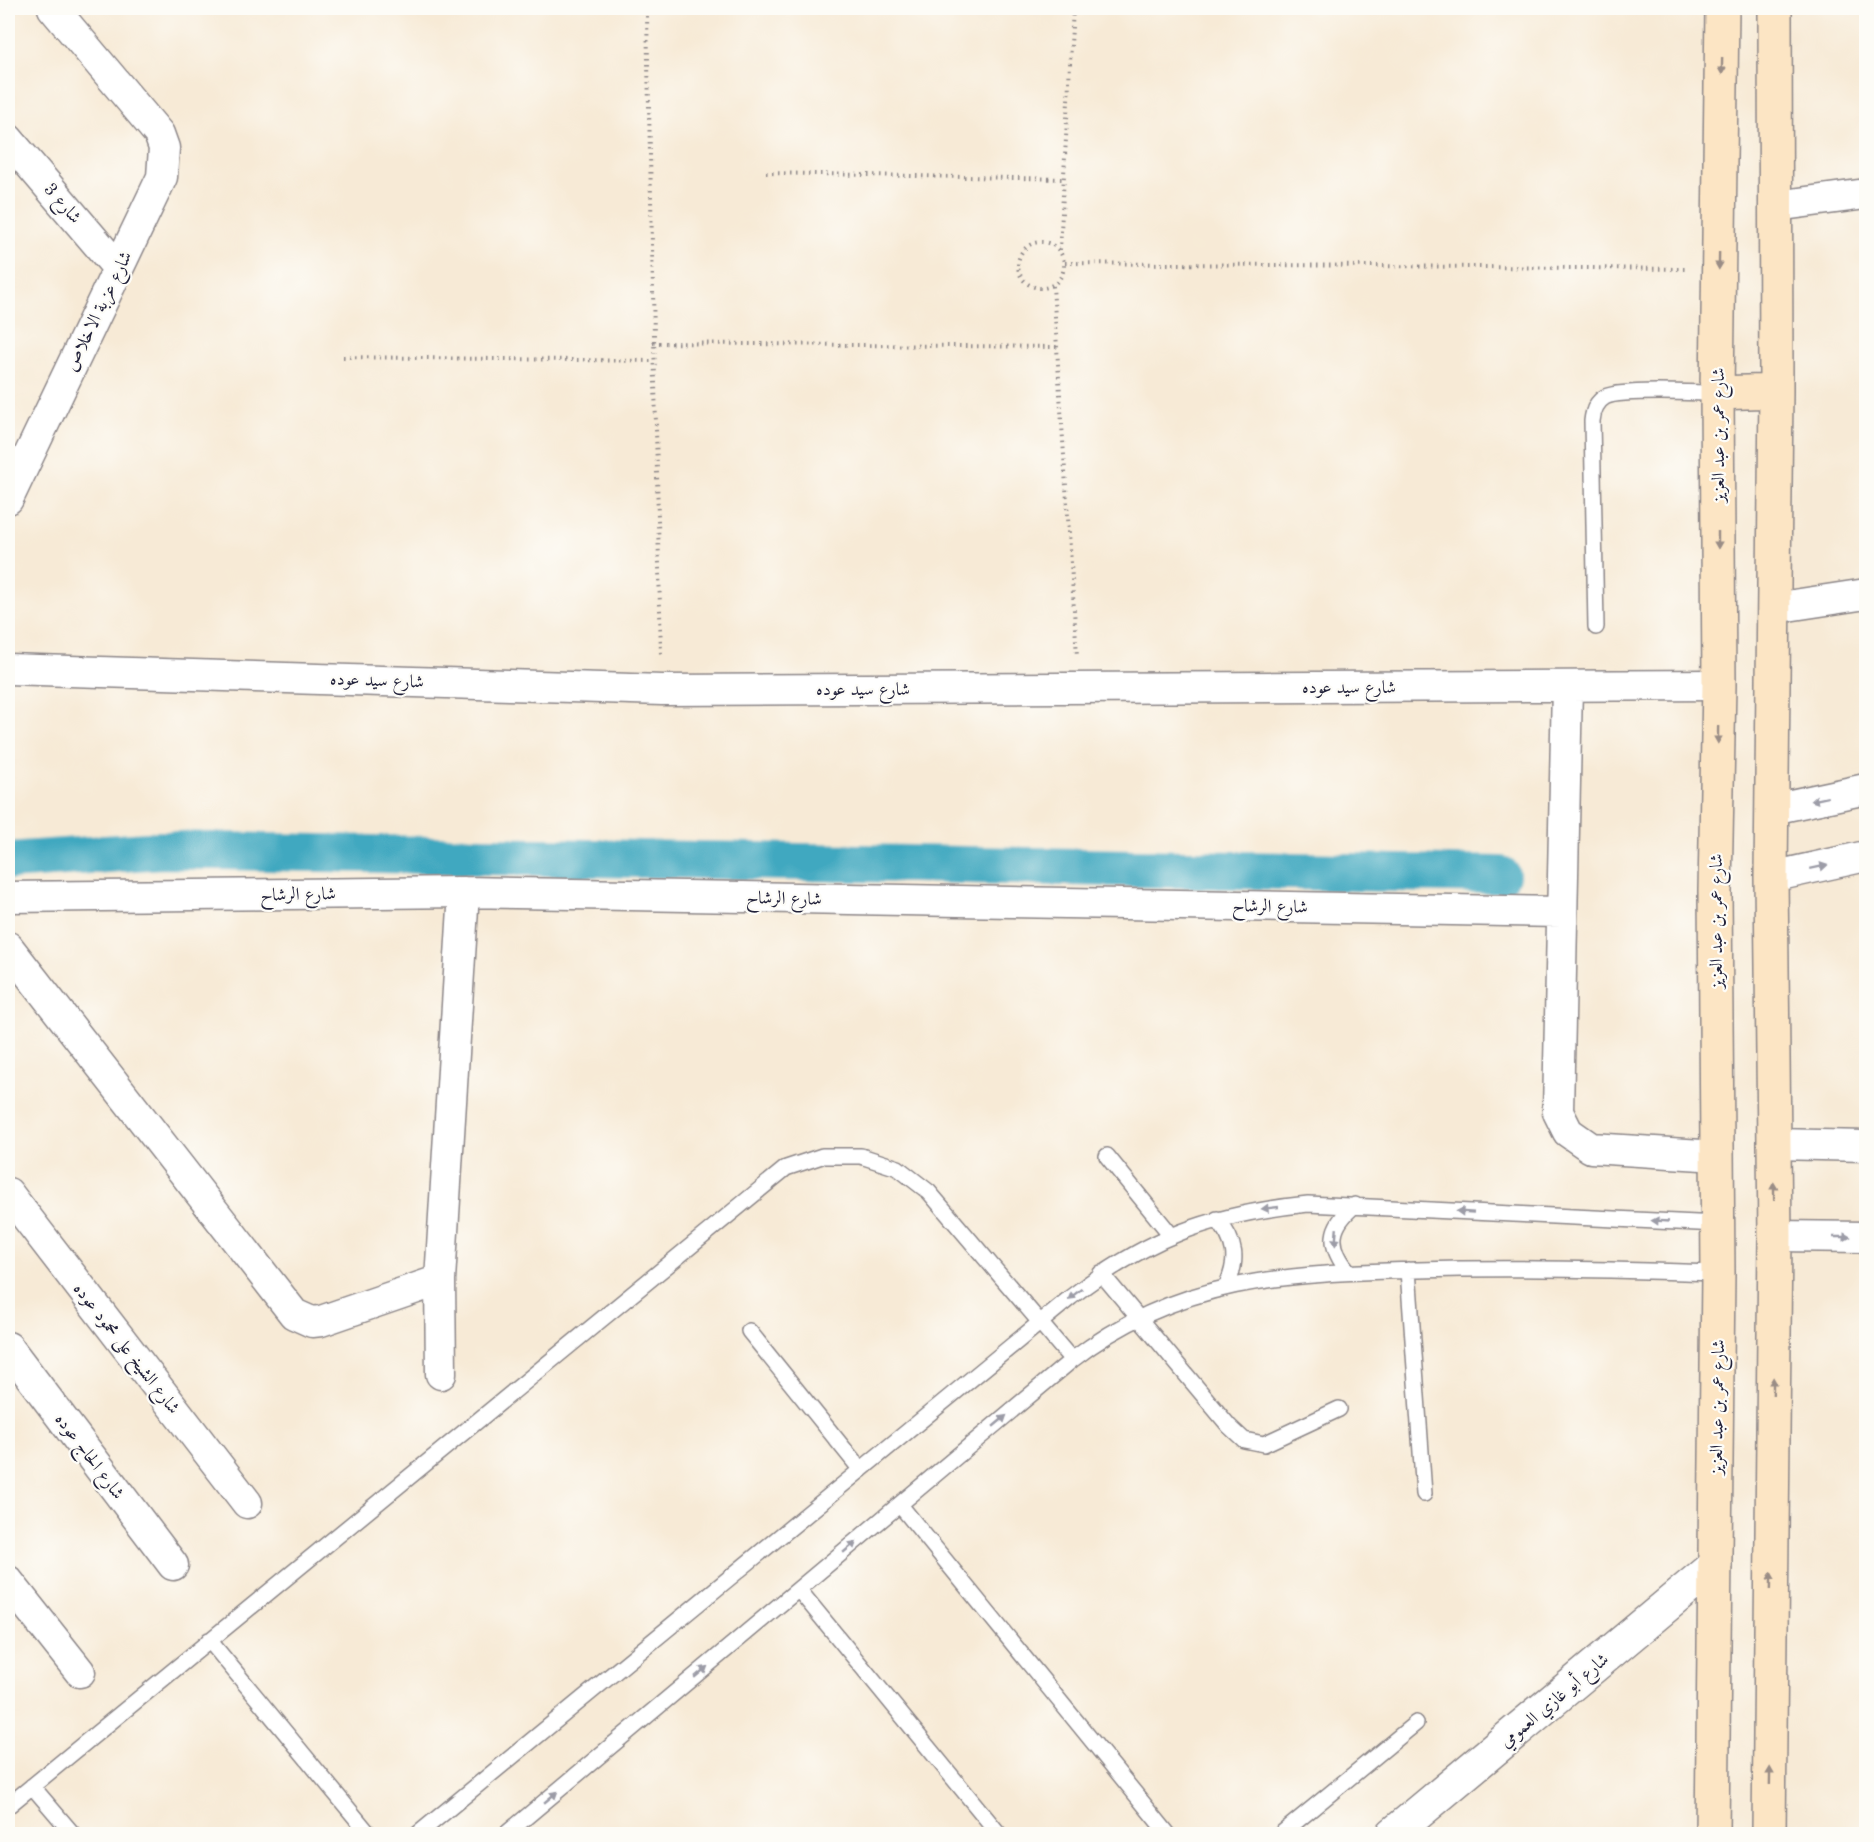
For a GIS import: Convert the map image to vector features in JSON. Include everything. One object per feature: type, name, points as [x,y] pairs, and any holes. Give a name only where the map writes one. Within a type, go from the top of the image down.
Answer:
[{"type":"main road","name":"شارع عمر بن عبد العزيز","points":[[1712,1834],[1718,1274],[1715,891],[1719,685],[1717,393],[1722,8]]},
{"type":"main road","points":[[1769,1834],[1775,1236],[1771,877],[1776,392],[1774,8]]},
{"type":"main road","points":[[1717,393],[1776,392]]},
{"type":"street","name":"شارع عزبة الاخلاص","points":[[8,499],[162,177],[164,148],[150,122],[54,8]]},
{"type":"street","name":"شارع 3","points":[[8,139],[118,268]]},
{"type":"street","points":[[1776,206],[1866,194]]},
{"type":"street","points":[[1774,608],[1866,594]]},
{"type":"street","name":"شارع سيد عوده","points":[[8,669],[662,690],[1719,685]]},
{"type":"street","points":[[1567,686],[1556,1101],[1562,1122],[1579,1142],[1592,1148],[1718,1156]]},
{"type":"street","points":[[1772,809],[1866,789]]},
{"type":"street","points":[[1771,877],[1866,856]]},
{"type":"street","points":[[441,1374],[440,1280],[464,892]]},
{"type":"street","name":"شارع الرشاح","points":[[8,897],[464,892],[1561,912]]},
{"type":"street","points":[[8,947],[294,1314],[312,1322],[321,1321],[440,1280]]},
{"type":"street","points":[[1774,1144],[1866,1146]]},
{"type":"street","name":"شارع الشيخ على محمود عوده","points":[[8,1193],[247,1503]]},
{"type":"street","points":[[1775,1236],[1866,1237]]},
{"type":"street","name":"شارع الحاج عوده","points":[[8,1347],[174,1565]]},
{"type":"street","name":"شارع أبو غازي العمومي","points":[[1393,1834],[1715,1565]]},
{"type":"street","points":[[8,1581],[80,1672]]},
{"type":"lane","points":[[1596,627],[1592,421],[1596,405],[1602,398],[1618,394],[1717,393]]},
{"type":"lane","points":[[8,1806],[786,1168],[822,1156],[861,1156],[898,1168],[929,1192],[1072,1360]]},
{"type":"lane","points":[[1107,1156],[1171,1234]]},
{"type":"lane","points":[[418,1834],[1101,1273],[1171,1234],[1217,1219],[1262,1209],[1308,1204],[1718,1224]]},
{"type":"lane","points":[[1349,1272],[1336,1257],[1333,1236],[1340,1218],[1355,1205]]},
{"type":"lane","points":[[1217,1219],[1229,1233],[1235,1251],[1234,1270],[1226,1287]]},
{"type":"lane","points":[[506,1834],[1072,1360],[1103,1336],[1137,1317],[1186,1298],[1226,1287],[1288,1276],[1524,1266],[1718,1274]]},
{"type":"lane","points":[[1407,1270],[1424,1494]]},
{"type":"lane","points":[[1101,1273],[1229,1426],[1244,1440],[1264,1444],[1339,1410]]},
{"type":"lane","points":[[748,1331],[861,1470]]},
{"type":"lane","points":[[900,1505],[1168,1834]]},
{"type":"lane","points":[[798,1590],[999,1834]]},
{"type":"lane","points":[[209,1640],[369,1834]]},
{"type":"lane","points":[[1281,1834],[1416,1723]]},
{"type":"lane","points":[[32,1786],[73,1834]]},
{"type":"path","points":[[1060,250],[1050,243],[1037,241],[1025,248],[1018,259],[1019,273],[1027,284],[1040,288],[1053,286],[1062,276],[1065,263],[1060,250],[1073,8]]},
{"type":"path","points":[[647,16],[662,690]]},
{"type":"path","points":[[765,173],[1064,179]]},
{"type":"path","points":[[1065,263],[1719,269]]},
{"type":"path","points":[[1053,286],[1079,688]]},
{"type":"path","points":[[653,343],[1057,347]]},
{"type":"path","points":[[343,357],[653,361]]},
{"type":"waterway","points":[[8,861],[162,850],[1501,875]]}]
